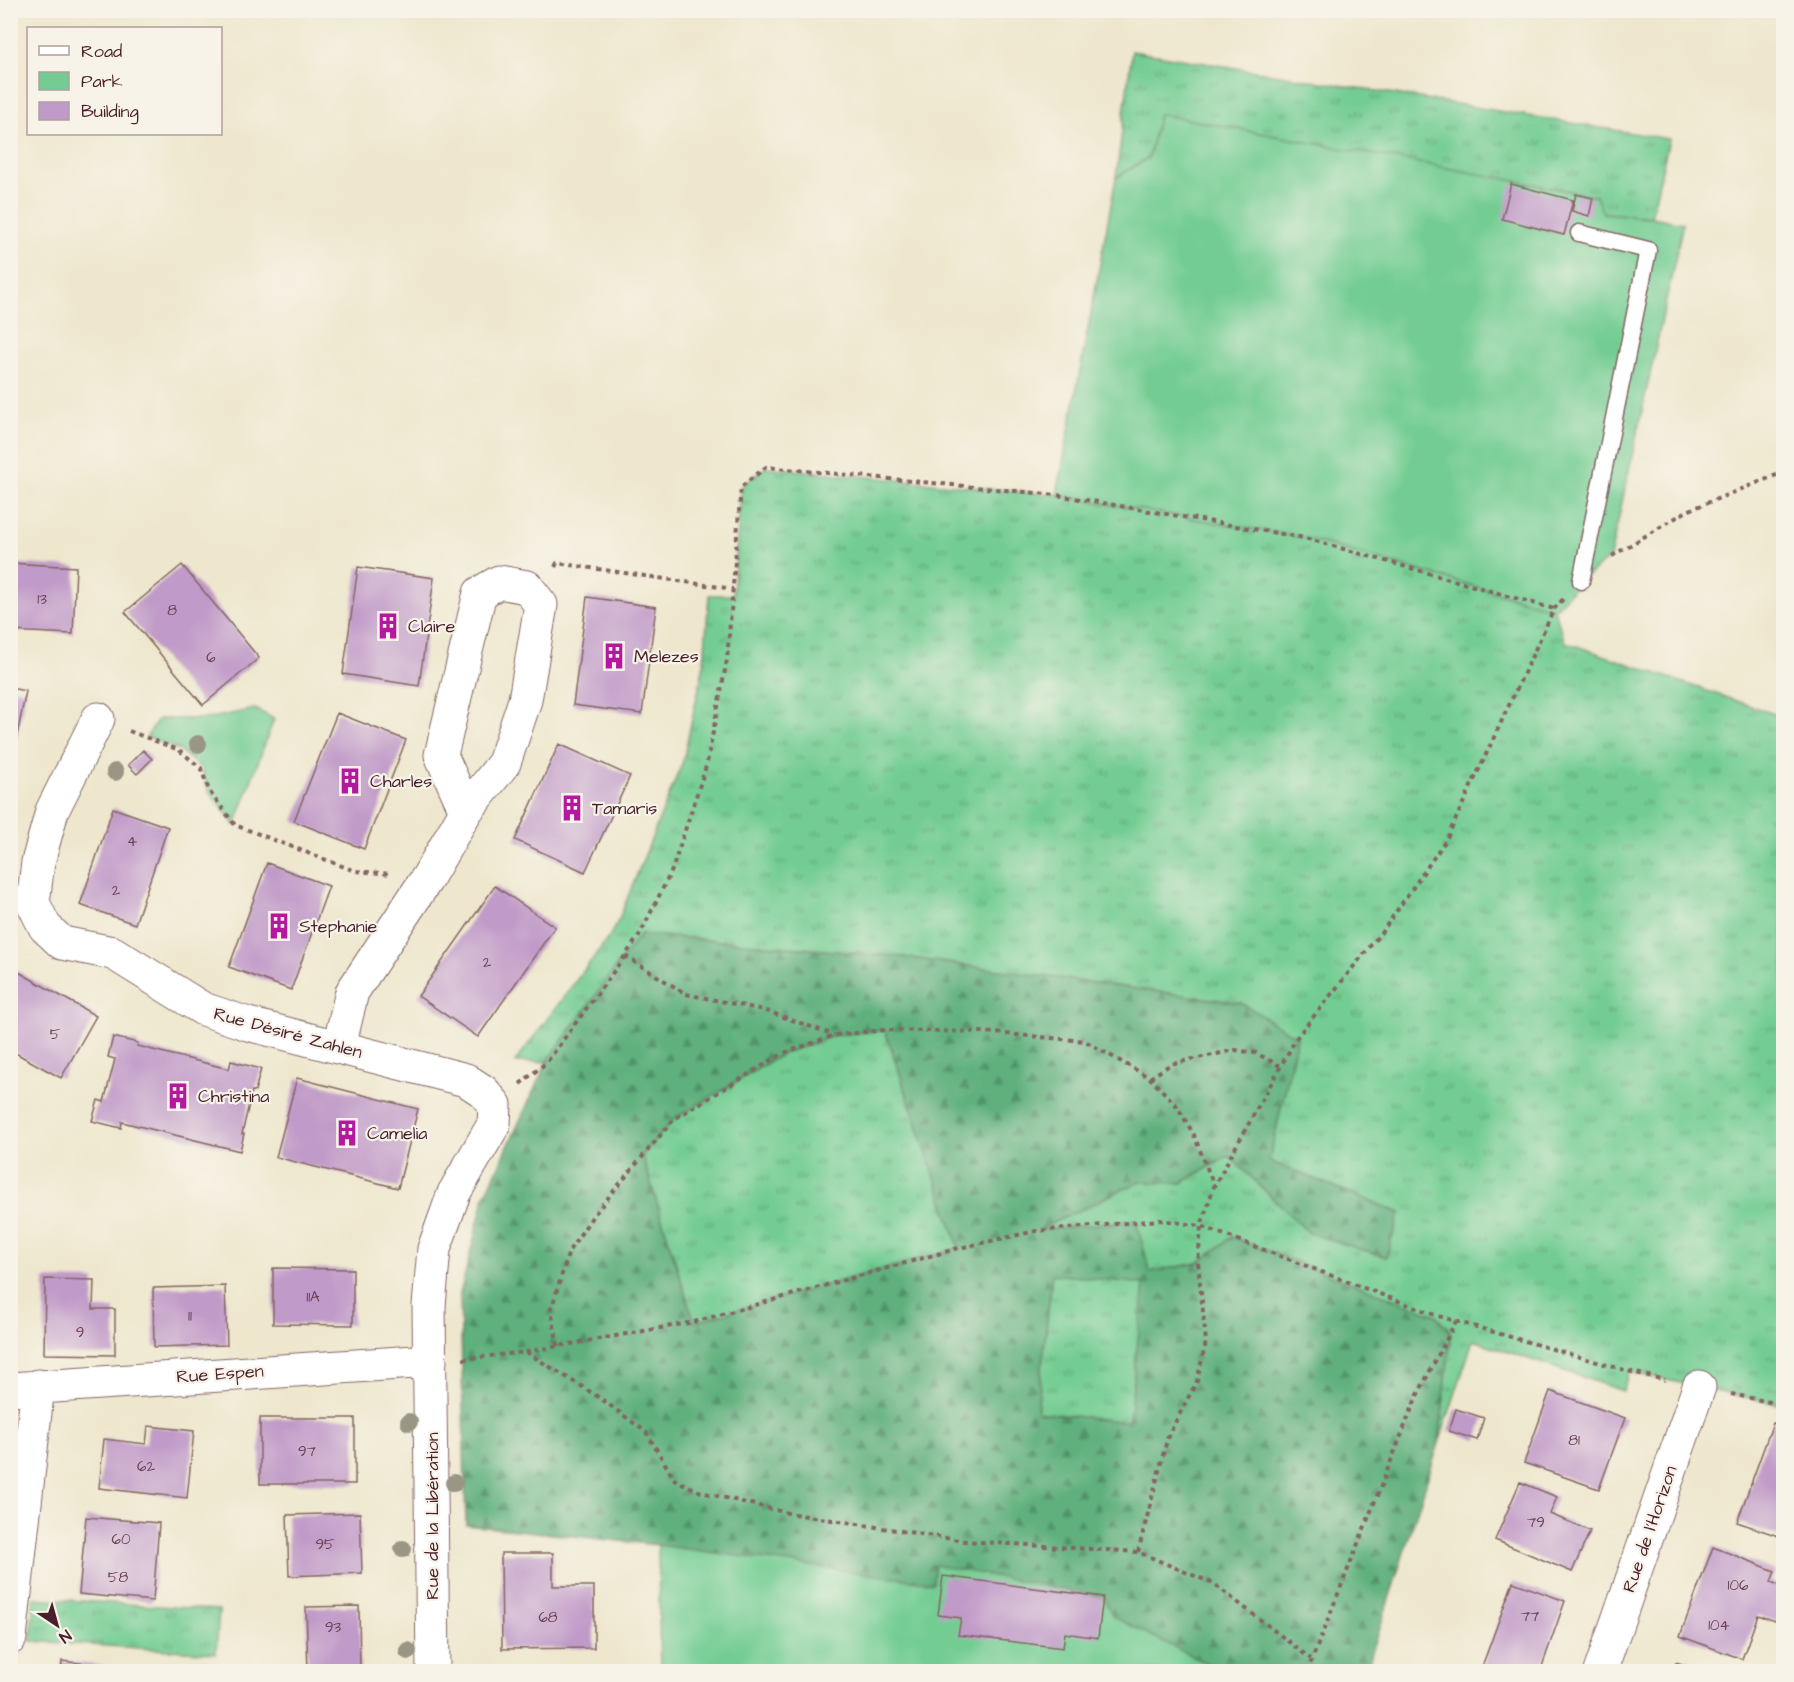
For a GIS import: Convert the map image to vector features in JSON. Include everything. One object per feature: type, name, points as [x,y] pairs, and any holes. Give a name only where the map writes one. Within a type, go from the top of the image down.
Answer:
[{"type":"street","points":[[339,1047],[352,992],[428,877],[466,812],[504,763],[525,699],[541,605],[526,587],[498,582],[480,593],[441,755],[466,812]]},
{"type":"street","name":"Rue Désiré Zahlen","points":[[98,719],[52,811],[38,862],[33,903],[45,927],[62,943],[113,952],[203,1009],[466,1080],[483,1090],[495,1105]]},
{"type":"street","points":[[430,1361],[429,1306],[434,1249],[454,1193],[494,1124],[495,1105]]},
{"type":"street","name":"Rue Espen","points":[[24,1387],[430,1361]]},
{"type":"street","name":"Rue de la Libération","points":[[430,1361],[433,1671]]},
{"type":"street","points":[[10,1638],[24,1387]]},
{"type":"street","name":"Rue de l'Horizon","points":[[1600,1671],[1699,1387]]},
{"type":"lane","points":[[1579,233],[1648,250],[1581,581]]},
{"type":"path","points":[[495,1105],[547,1062],[640,934],[672,870],[708,763],[727,660],[741,487],[766,467],[1057,495],[1305,538],[1554,609]]},
{"type":"path","points":[[1138,1551],[1168,1436],[1197,1381],[1206,1342],[1198,1263],[1201,1226],[1214,1186],[1297,1037],[1384,929],[1446,840],[1554,609],[1581,581],[1610,557],[1687,511],[1784,472]]},
{"type":"path","points":[[541,605],[557,562],[733,589]]},
{"type":"path","points":[[98,719],[179,750],[201,768],[209,791],[235,825],[355,871],[428,877]]},
{"type":"path","points":[[625,956],[686,994],[764,1010],[835,1035]]},
{"type":"path","points":[[558,1346],[551,1310],[569,1251],[592,1217],[674,1119],[784,1053],[835,1035],[885,1030],[973,1032],[1085,1041],[1150,1078],[1177,1106],[1194,1135],[1214,1186]]},
{"type":"path","points":[[1150,1078],[1171,1064],[1234,1050],[1256,1053],[1280,1066]]},
{"type":"path","points":[[430,1361],[480,1359],[694,1322],[959,1248],[1036,1231],[1136,1220],[1160,1220],[1201,1226],[1456,1321],[1628,1371],[1784,1405]]},
{"type":"path","points":[[1307,1671],[1416,1398],[1456,1321]]},
{"type":"path","points":[[525,1352],[600,1398],[646,1432],[675,1480],[700,1492],[788,1513],[965,1541],[1138,1551],[1214,1584],[1311,1659]]},
{"type":"green space","points":[[1132,51],[1669,139],[1651,217],[1603,213],[1159,114],[1149,157],[1116,178]]},
{"type":"green space","points":[[1159,114],[1596,196],[1603,213],[1651,217],[1683,223],[1610,557],[1581,581],[1554,609],[1305,538],[1057,495],[1116,178],[1149,157]]},
{"type":"green space","points":[[766,467],[1057,495],[1305,538],[1554,609],[1565,642],[1783,717],[1783,1405],[1629,1372],[1623,1391],[1473,1340],[1439,1443],[1451,1332],[1232,1237],[1198,1263],[1149,1272],[1036,1231],[1138,1182],[1181,1183],[1229,1156],[1309,1233],[1400,1213],[1269,1161],[1297,1037],[1241,1003],[903,957],[641,934],[547,1062],[515,1062],[609,937],[619,919],[683,761],[704,664],[709,595],[733,595],[741,487]]},
{"type":"green space","points":[[255,709],[274,719],[235,825],[209,791],[201,768],[179,750],[147,737],[158,719],[207,719]]},
{"type":"green space","points":[[640,934],[903,957],[1241,1003],[1297,1037],[1269,1161],[1400,1213],[1386,1257],[1309,1233],[1229,1156],[1181,1183],[1138,1182],[1038,1230],[1136,1220],[1150,1272],[1198,1263],[1232,1237],[1435,1315],[1451,1332],[1439,1443],[1366,1671],[1240,1672],[1212,1666],[1113,1617],[935,1565],[933,1583],[658,1545],[466,1525],[460,1294],[484,1198],[547,1062]],"holes":[[[885,1030],[959,1248],[694,1322],[642,1155],[674,1119],[784,1053],[835,1035]],[[1052,1274],[1144,1284],[1129,1422],[1037,1412]]]},
{"type":"green space","points":[[885,1030],[959,1248],[694,1322],[642,1155],[674,1119],[784,1053],[835,1035]]},
{"type":"green space","points":[[1052,1274],[1145,1283],[1129,1422],[1037,1413]]},
{"type":"green space","points":[[658,1545],[933,1583],[935,1565],[1103,1597],[1113,1617],[1212,1666],[1240,1671],[660,1671]]},
{"type":"green space","points":[[34,1598],[219,1610],[216,1653],[31,1641]]},
{"type":"building","points":[[1511,184],[1573,200],[1564,235],[1502,219]]},
{"type":"building","points":[[1576,194],[1593,198],[1589,216],[1572,211]]},
{"type":"building","points":[[10,563],[76,567],[73,634],[10,631]]},
{"type":"building","points":[[182,565],[259,658],[203,705],[125,612]]},
{"type":"building","name":"Claire","points":[[358,567],[434,578],[419,686],[343,674]]},
{"type":"building","name":"Melezes","points":[[587,597],[656,607],[642,714],[573,705]]},
{"type":"building","points":[[10,688],[26,691],[12,760],[10,760]]},
{"type":"building","name":"Charles","points":[[337,713],[406,740],[364,849],[294,821]]},
{"type":"building","name":"Tamaris","points":[[559,744],[630,776],[585,872],[515,840]]},
{"type":"building","points":[[143,750],[152,759],[137,774],[128,765]]},
{"type":"building","points":[[113,808],[168,827],[135,924],[80,905]]},
{"type":"building","name":"Stephanie","points":[[267,863],[329,886],[291,990],[229,967]]},
{"type":"building","points":[[495,886],[555,927],[478,1037],[418,996]]},
{"type":"building","points":[[10,967],[96,1016],[61,1078],[10,1050]]},
{"type":"building","name":"Christina","points":[[113,1037],[138,1043],[137,1046],[229,1069],[231,1061],[261,1069],[255,1091],[252,1091],[240,1151],[122,1122],[121,1128],[92,1121],[98,1100],[104,1102],[115,1059],[108,1057]]},
{"type":"building","name":"Camelia","points":[[297,1078],[418,1109],[398,1188],[276,1157]]},
{"type":"building","points":[[273,1268],[353,1269],[353,1325],[273,1324]]},
{"type":"building","points":[[45,1279],[94,1280],[93,1309],[115,1309],[115,1355],[44,1354]]},
{"type":"building","points":[[225,1286],[227,1345],[154,1347],[153,1288]]},
{"type":"building","points":[[1550,1391],[1625,1418],[1599,1489],[1524,1463]]},
{"type":"building","points":[[1456,1409],[1484,1418],[1477,1440],[1449,1431]]},
{"type":"building","points":[[260,1418],[355,1418],[355,1484],[260,1484]]},
{"type":"building","points":[[1773,1423],[1784,1426],[1784,1538],[1737,1522]]},
{"type":"building","points":[[148,1426],[194,1431],[187,1498],[99,1488],[104,1439],[146,1444]]},
{"type":"building","points":[[1520,1482],[1557,1497],[1550,1514],[1590,1531],[1572,1572],[1495,1540]]},
{"type":"building","points":[[360,1513],[362,1573],[289,1576],[287,1515]]},
{"type":"building","points":[[86,1517],[159,1523],[153,1601],[79,1594]]},
{"type":"building","points":[[1713,1547],[1775,1571],[1771,1582],[1784,1587],[1784,1624],[1758,1615],[1742,1659],[1680,1636]]},
{"type":"building","points":[[501,1553],[553,1553],[553,1586],[594,1586],[594,1648],[502,1649]]},
{"type":"building","points":[[943,1576],[1103,1597],[1098,1638],[1065,1633],[1063,1648],[958,1635],[961,1618],[938,1615]]},
{"type":"building","points":[[1513,1582],[1565,1601],[1540,1672],[1480,1672]]},
{"type":"building","points":[[359,1606],[360,1672],[308,1672],[306,1607]]},
{"type":"building","points":[[62,1661],[135,1670],[135,1672],[61,1672]]},
{"type":"building","points":[[1676,1662],[1704,1671],[1704,1672],[1673,1672]]},
{"type":"place","name":"Claire","points":[[388,626]]},
{"type":"place","name":"Melezes","points":[[614,656]]},
{"type":"place","name":"Charles","points":[[350,781]]},
{"type":"place","name":"Tamaris","points":[[572,808]]},
{"type":"place","name":"Stephanie","points":[[279,926]]},
{"type":"place","name":"Christina","points":[[178,1096]]},
{"type":"place","name":"Camelia","points":[[347,1133]]}]
